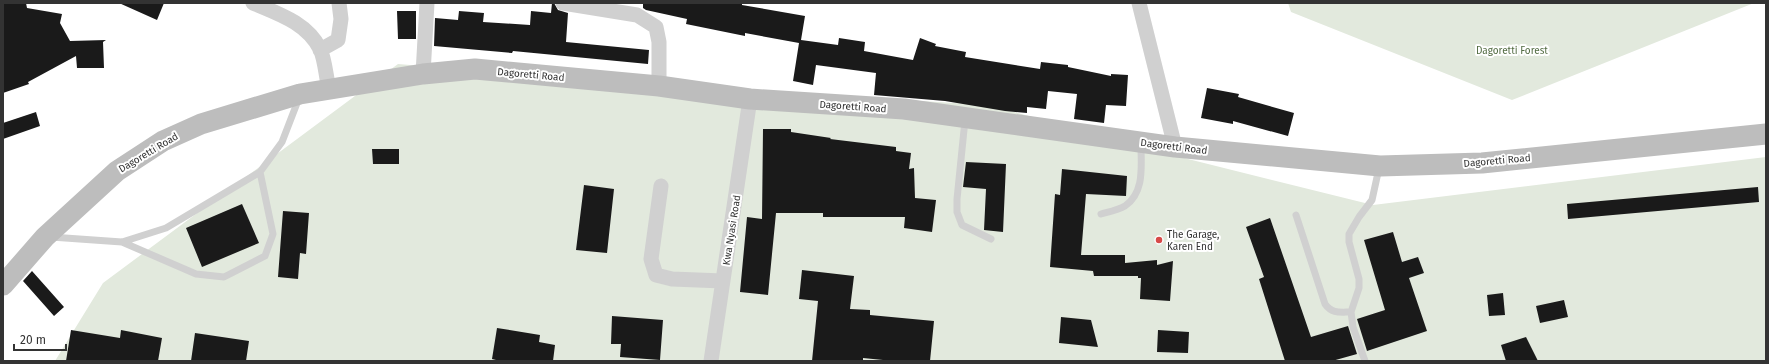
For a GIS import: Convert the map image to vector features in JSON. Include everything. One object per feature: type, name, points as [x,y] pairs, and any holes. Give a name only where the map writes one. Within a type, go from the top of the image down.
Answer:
[{"type":"main road","name":"Dagoretti Road","points":[[3,285],[45,237],[117,171],[163,141],[201,124],[300,94],[423,74],[475,69],[659,86],[750,99],[904,109],[1175,148],[1380,166],[1482,163],[1766,134]]},
{"type":"street","points":[[253,3],[284,15],[305,29],[320,50],[329,89]]},
{"type":"street","points":[[320,50],[338,40],[341,19],[339,3]]},
{"type":"street","points":[[423,74],[427,3]]},
{"type":"street","points":[[563,3],[637,15],[656,27],[659,42],[659,86]]},
{"type":"street","points":[[1140,3],[1175,148]]},
{"type":"street","name":"Kwa Nyasi Road","points":[[711,361],[750,99]]},
{"type":"street","points":[[661,186],[651,259],[656,274],[672,279],[723,281]]},
{"type":"lane","points":[[122,242],[166,228],[260,172],[282,142],[300,94]]},
{"type":"lane","points":[[965,117],[960,159],[957,212],[962,225],[991,239]]},
{"type":"lane","points":[[1101,214],[1124,207],[1138,193],[1141,175],[1140,142]]},
{"type":"lane","points":[[1365,361],[1353,327],[1351,312],[1359,288],[1359,279],[1349,242],[1349,234],[1358,217],[1372,200],[1380,166]]},
{"type":"lane","points":[[45,237],[122,242],[196,274],[224,277],[265,256],[272,234],[260,172]]},
{"type":"lane","points":[[1296,215],[1325,304],[1329,310],[1335,313],[1351,312]]},
{"type":"green space","name":"Dagoretti Forest","points":[[1288,3],[1754,3],[1512,100],[1291,12]]},
{"type":"green space","points":[[398,64],[637,84],[988,105],[1188,159],[1373,205],[1766,157],[1766,361],[55,361],[103,283]]},
{"type":"building","points":[[3,3],[26,3],[27,8],[62,14],[60,23],[70,41],[106,40],[103,42],[104,68],[77,68],[76,56],[28,82],[29,84],[3,93]]},
{"type":"building","points":[[119,3],[164,3],[157,20]]},
{"type":"building","points":[[552,3],[554,3],[558,10],[568,13],[566,42],[649,50],[648,64],[513,51],[512,53],[434,46],[435,18],[458,20],[459,11],[484,13],[483,22],[530,25],[531,11],[551,13]]},
{"type":"building","points":[[643,3],[742,3],[742,5],[805,16],[801,40],[838,45],[839,38],[865,42],[864,51],[913,60],[920,38],[936,44],[935,46],[966,52],[965,57],[1040,69],[1041,62],[1068,65],[1068,67],[1111,76],[1111,74],[1128,75],[1126,106],[1106,105],[1104,123],[1074,119],[1077,94],[1048,91],[1046,109],[1027,107],[1027,113],[1005,111],[945,101],[874,95],[876,73],[816,65],[813,85],[793,81],[799,43],[745,33],[745,36],[686,24],[687,19],[646,10],[643,8]]},
{"type":"building","points":[[397,11],[416,11],[416,39],[398,39]]},
{"type":"building","points":[[1207,88],[1239,94],[1238,97],[1294,113],[1288,136],[1233,121],[1233,124],[1201,118]]},
{"type":"building","points":[[36,112],[40,126],[3,139],[3,123]]},
{"type":"building","points":[[763,129],[791,129],[791,132],[831,138],[830,139],[896,147],[896,151],[911,153],[909,169],[914,168],[915,198],[936,200],[932,232],[904,228],[905,217],[823,217],[823,213],[776,213],[768,295],[740,292],[747,217],[762,219]]},
{"type":"building","points":[[372,149],[399,149],[399,164],[373,164]]},
{"type":"building","points":[[966,162],[1006,164],[1003,232],[984,230],[986,189],[963,187]]},
{"type":"building","points":[[1062,169],[1127,176],[1126,196],[1086,194],[1081,255],[1125,255],[1125,263],[1157,260],[1157,265],[1173,261],[1170,301],[1140,299],[1141,278],[1138,278],[1138,276],[1094,276],[1093,271],[1050,267],[1055,194],[1060,195]]},
{"type":"building","points":[[584,185],[614,189],[607,253],[576,250]]},
{"type":"building","points":[[1758,187],[1759,202],[1568,219],[1567,204]]},
{"type":"building","points":[[242,204],[259,243],[202,267],[186,228]]},
{"type":"building","points":[[283,211],[309,213],[306,254],[300,253],[298,279],[278,277]]},
{"type":"building","points":[[1270,218],[1311,337],[1348,326],[1357,354],[1332,361],[1285,361],[1259,279],[1264,277],[1246,227]]},
{"type":"building","points":[[1393,232],[1402,262],[1418,257],[1424,273],[1409,278],[1427,331],[1367,351],[1357,319],[1385,310],[1364,240]]},
{"type":"building","points":[[802,270],[854,276],[850,309],[870,310],[870,315],[934,321],[930,361],[893,361],[863,358],[863,361],[812,361],[818,301],[799,299]]},
{"type":"building","points":[[32,271],[64,307],[54,316],[23,281]]},
{"type":"building","points":[[1503,293],[1505,315],[1489,316],[1487,295]]},
{"type":"building","points":[[1564,300],[1568,317],[1540,323],[1536,306]]},
{"type":"building","points":[[612,316],[663,320],[660,360],[620,357],[621,344],[611,344]]},
{"type":"building","points":[[1061,317],[1091,320],[1098,347],[1059,343]]},
{"type":"building","points":[[497,328],[540,335],[539,342],[555,345],[553,361],[500,361],[492,359]]},
{"type":"building","points":[[71,330],[120,338],[121,330],[162,338],[158,361],[66,361]]},
{"type":"building","points":[[1158,330],[1189,332],[1188,353],[1157,352]]},
{"type":"building","points":[[195,333],[249,341],[246,361],[191,361]]},
{"type":"building","points":[[1526,337],[1538,361],[1506,361],[1501,345]]},
{"type":"place","name":"The Garage, Karen End","points":[[1159,240]]}]
